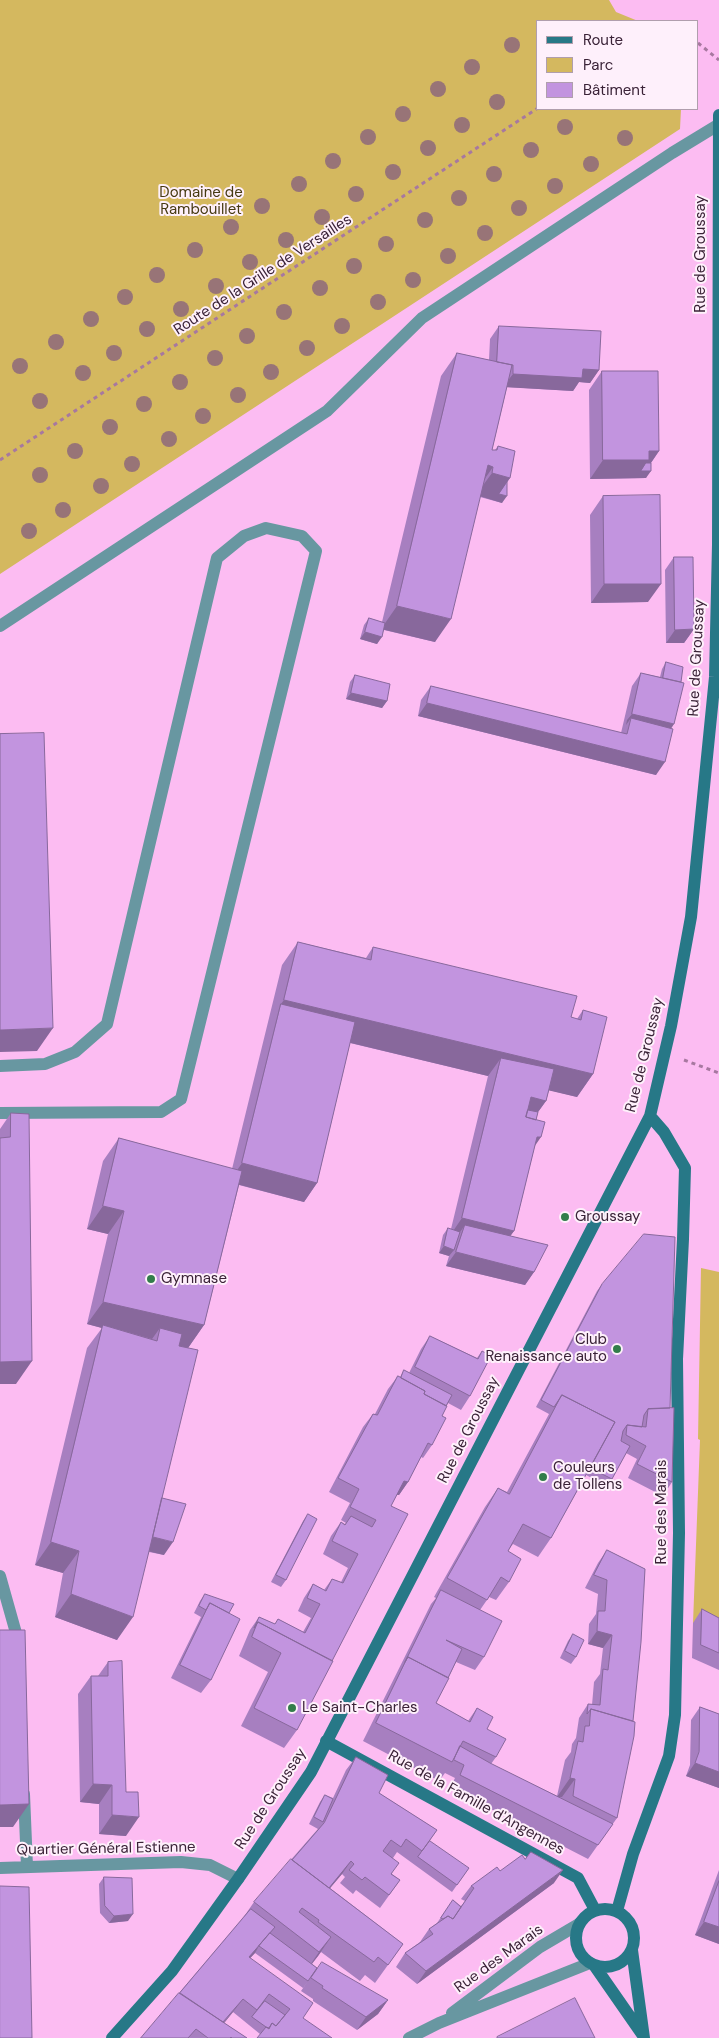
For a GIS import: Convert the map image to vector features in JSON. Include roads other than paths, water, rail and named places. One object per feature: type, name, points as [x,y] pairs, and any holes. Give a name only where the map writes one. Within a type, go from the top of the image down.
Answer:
[{"type":"main road","name":"Rue de Groussay","points":[[112,2038],[172,1970],[238,1879],[311,1772],[650,1116],[691,917],[715,677],[718,531],[718,120]]},
{"type":"main road","name":"Rue des Marais","points":[[617,1911],[633,1854],[669,1756],[675,1715],[680,1533],[677,1359],[684,1239],[685,1168],[664,1132],[650,1116]]},
{"type":"main road","name":"Rue de la Famille d'Angennes","points":[[326,1741],[578,1878],[594,1910]]},
{"type":"main road","points":[[592,1964],[612,1966],[627,1958],[632,1950],[635,1941],[631,1923],[617,1911],[602,1908],[588,1913],[579,1924],[576,1942],[578,1950],[592,1964],[643,2037]]},
{"type":"main road","points":[[632,1950],[643,2037]]},
{"type":"street","points":[[0,626],[327,411],[422,318],[672,153],[718,120]]},
{"type":"street","points":[[0,1066],[45,1064],[75,1052],[106,1024],[217,558],[244,536],[266,528],[302,536],[316,551],[181,1099],[161,1112],[0,1113]]},
{"type":"street","points":[[0,1576],[16,1633],[18,1662]]},
{"type":"street","points":[[23,1779],[27,1867]]},
{"type":"street","name":"Quartier Général Estienne","points":[[0,1868],[181,1862],[210,1865],[238,1879]]},
{"type":"street","name":"Rue des Marais","points":[[439,2022],[540,1947],[579,1924]]},
{"type":"street","name":"Rue des Marais","points":[[409,2038],[439,2022],[592,1964]]},
{"type":"place","name":"Groussay","points":[[565,1217]]},
{"type":"place","name":"Gymnase","points":[[151,1279]]},
{"type":"place","name":"Club Renaissance auto","points":[[617,1349]]},
{"type":"place","name":"Couleurs de Tollens","points":[[543,1477]]},
{"type":"place","name":"Le Saint-Charles","points":[[292,1708]]},
{"type":"park label","name":"Domaine de Rambouillet","points":[[201,202]]}]
